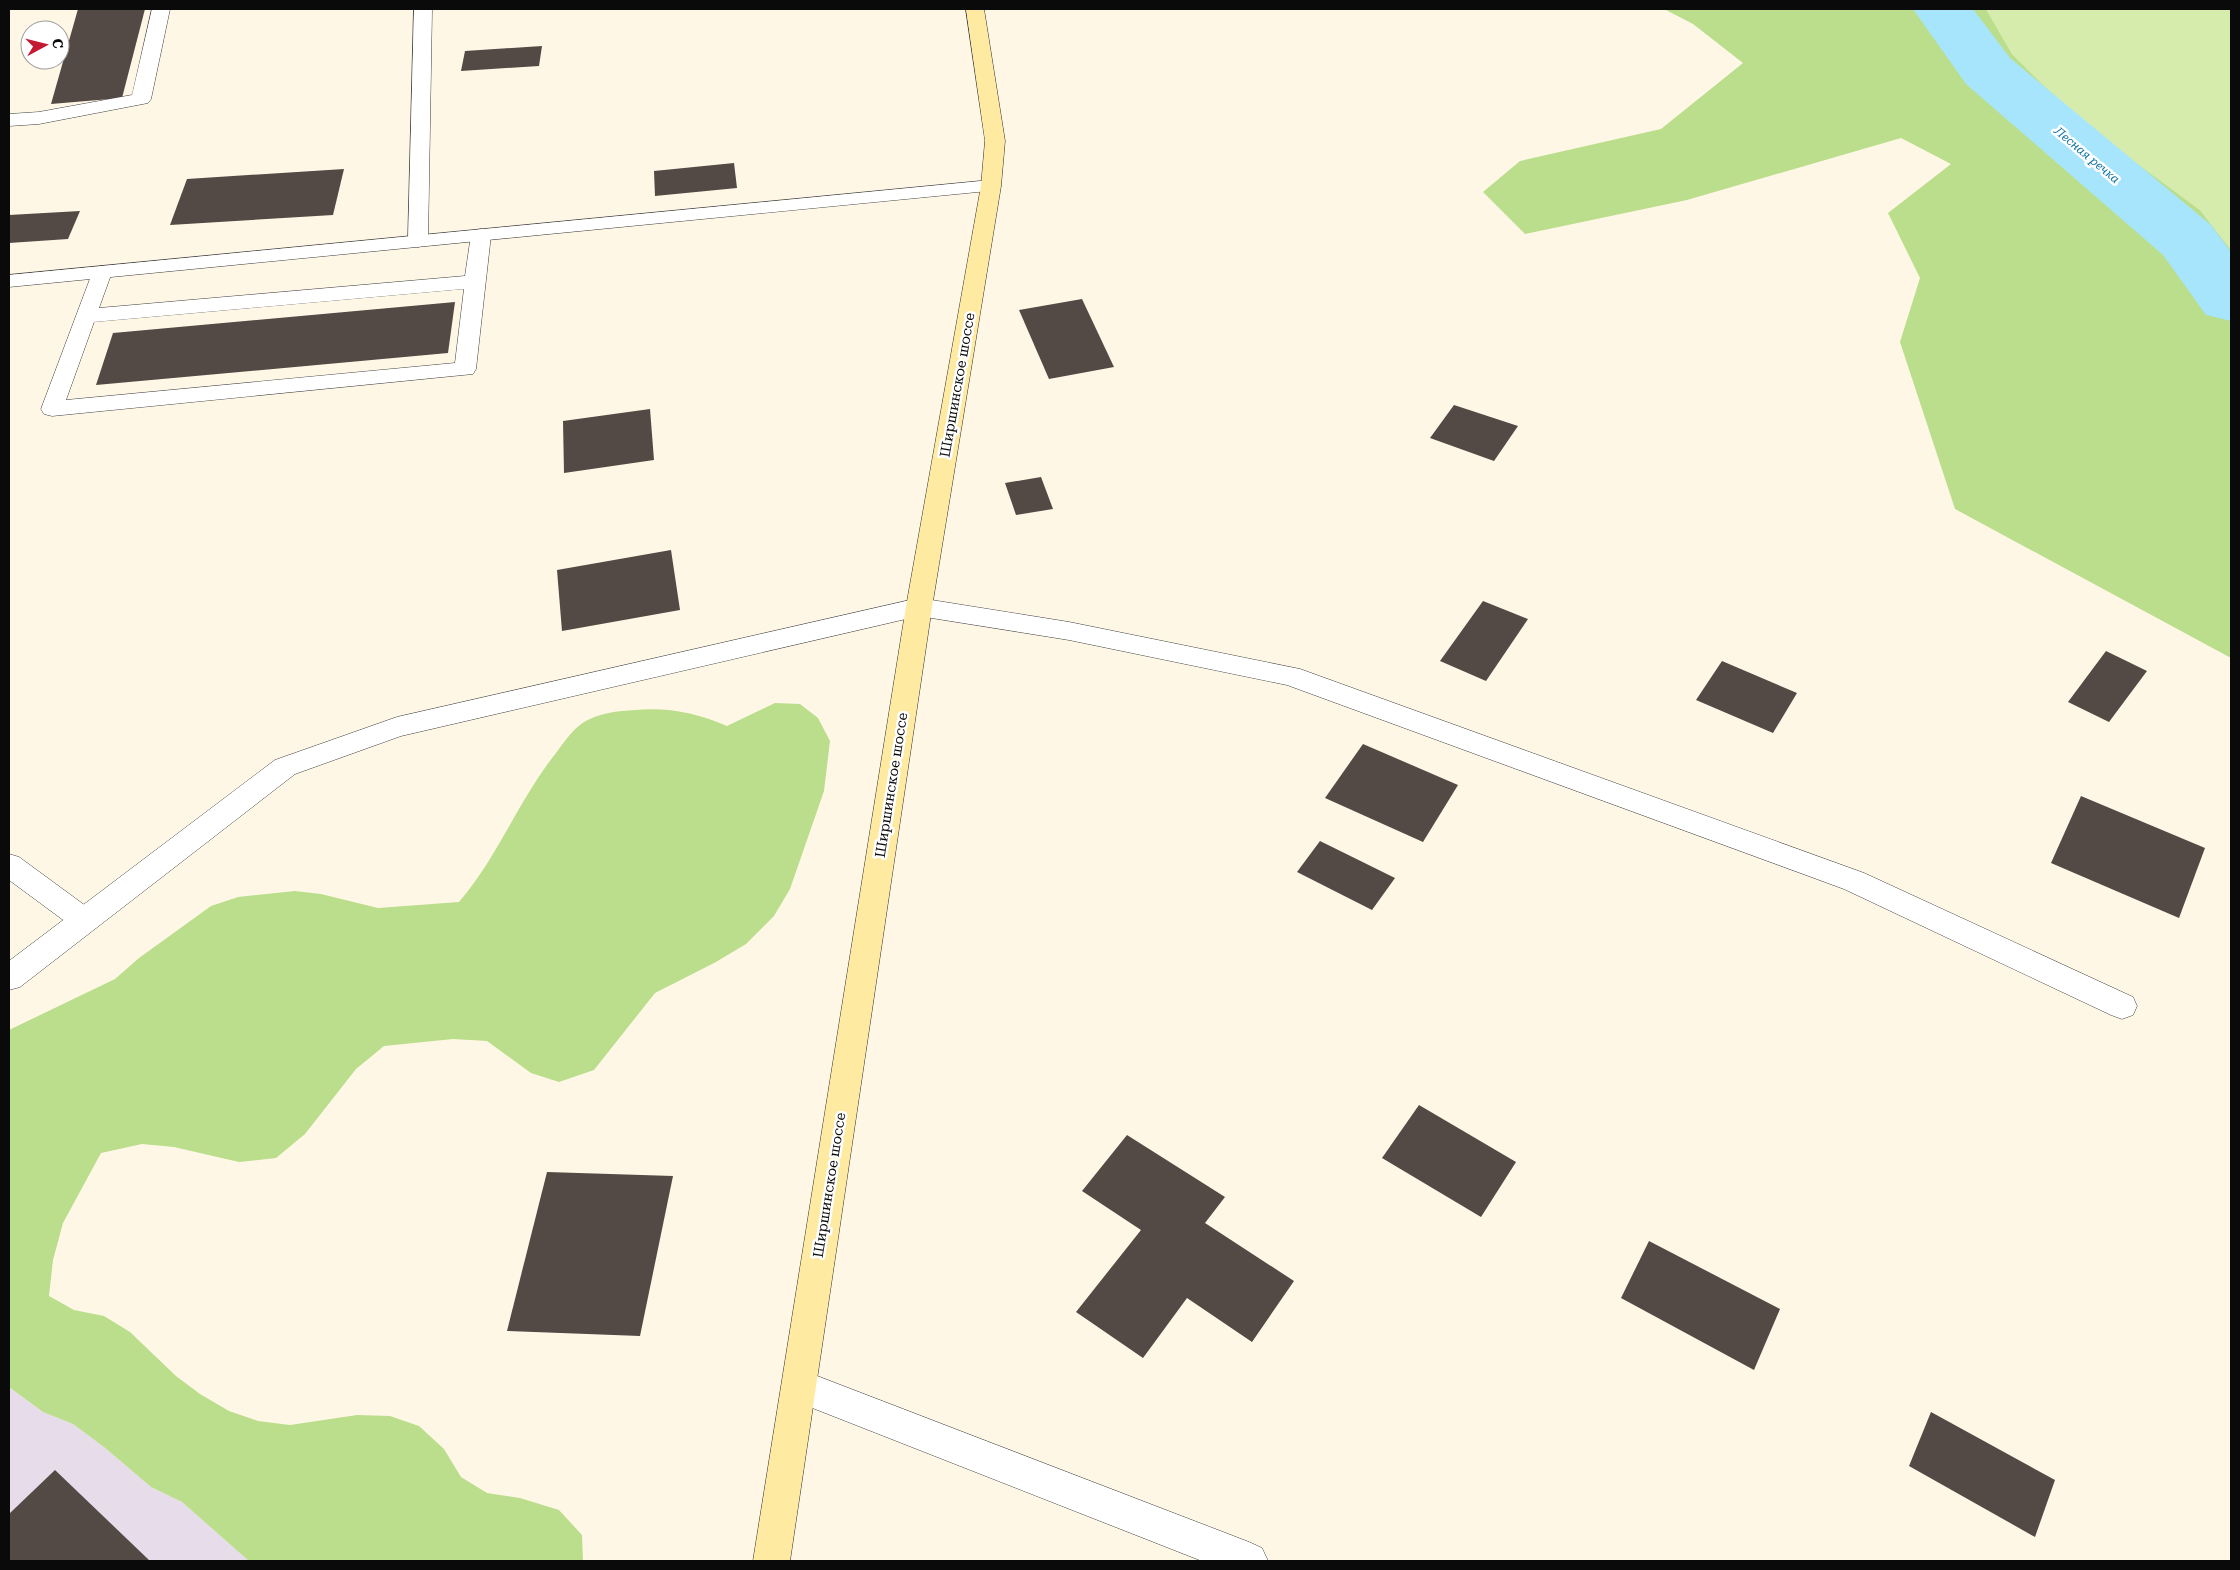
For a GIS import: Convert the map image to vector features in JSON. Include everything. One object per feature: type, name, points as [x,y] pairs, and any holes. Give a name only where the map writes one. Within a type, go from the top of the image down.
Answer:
[{"type":"main road","name":"Ширшинское шоссе","points":[[772,1561],[919,607],[991,186],[995,141],[975,9]]},
{"type":"street","points":[[9,120],[39,118],[141,100],[161,9]]},
{"type":"street","points":[[418,241],[423,9]]},
{"type":"street","points":[[9,281],[991,186]]},
{"type":"street","points":[[101,272],[52,409],[465,370],[481,235]]},
{"type":"street","points":[[85,316],[475,282]]},
{"type":"street","points":[[9,978],[285,767],[397,727],[919,607],[1070,632],[1291,676],[1531,765],[1854,881],[2122,1006]]},
{"type":"street","points":[[9,865],[84,920]]},
{"type":"street","points":[[798,1386],[1250,1561]]},
{"type":"shaded area","points":[[9,1387],[43,1412],[73,1424],[104,1447],[151,1487],[182,1502],[249,1561],[9,1561]]},
{"type":"green space","points":[[1664,9],[1986,9],[2012,54],[2080,122],[2200,210],[2231,250],[2231,658],[1955,509],[1900,342],[1920,278],[1888,213],[1951,164],[1901,138],[1687,200],[1525,234],[1483,192],[1520,161],[1661,129],[1743,63],[1693,24]]},
{"type":"green space","points":[[1986,9],[2231,9],[2231,250],[2200,210],[2080,123],[2012,54]]},
{"type":"green space","points":[[775,703],[800,704],[818,718],[830,741],[824,791],[790,889],[774,916],[746,944],[716,962],[655,993],[594,1070],[559,1082],[531,1073],[487,1041],[453,1039],[384,1046],[356,1069],[305,1134],[276,1158],[239,1162],[174,1147],[142,1144],[101,1153],[63,1223],[53,1260],[49,1296],[74,1310],[104,1316],[130,1332],[176,1376],[200,1394],[229,1411],[258,1421],[290,1425],[357,1415],[390,1416],[419,1426],[444,1449],[461,1477],[487,1493],[520,1498],[559,1510],[582,1535],[583,1561],[249,1561],[182,1502],[151,1487],[104,1447],[73,1424],[43,1412],[9,1387],[9,1030],[115,979],[139,958],[211,906],[238,897],[295,891],[321,894],[378,908],[459,902],[473,885],[543,771],[569,736],[584,722],[596,716],[615,712],[659,709],[693,714],[727,726]]},
{"type":"building","points":[[78,9],[145,9],[122,98],[51,104],[61,70],[70,70],[70,37]]},
{"type":"building","points":[[542,46],[539,66],[461,71],[465,51]]},
{"type":"building","points":[[734,163],[737,188],[655,196],[654,171]]},
{"type":"building","points":[[344,169],[333,215],[170,225],[187,179]]},
{"type":"building","points":[[80,211],[68,239],[9,243],[9,215]]},
{"type":"building","points":[[1082,299],[1114,367],[1049,379],[1019,310]]},
{"type":"building","points":[[455,302],[448,353],[96,385],[113,333]]},
{"type":"building","points":[[1454,405],[1518,426],[1494,461],[1430,438]]},
{"type":"building","points":[[650,409],[654,460],[564,473],[563,421]]},
{"type":"building","points":[[1041,477],[1053,509],[1016,515],[1005,483]]},
{"type":"building","points":[[671,550],[680,610],[562,631],[557,570]]},
{"type":"building","points":[[1483,601],[1528,619],[1486,681],[1440,661]]},
{"type":"building","points":[[2106,651],[2147,671],[2109,722],[2068,702]]},
{"type":"building","points":[[1722,661],[1797,693],[1773,733],[1696,700]]},
{"type":"building","points":[[1363,744],[1458,785],[1423,842],[1325,798]]},
{"type":"building","points":[[2081,796],[2205,848],[2179,918],[2051,863]]},
{"type":"building","points":[[1320,841],[1395,878],[1372,910],[1297,872]]},
{"type":"building","points":[[1419,1105],[1516,1162],[1481,1217],[1382,1158]]},
{"type":"building","points":[[1127,1135],[1225,1197],[1205,1223],[1294,1281],[1252,1342],[1187,1298],[1143,1358],[1076,1312],[1141,1230],[1082,1191]]},
{"type":"building","points":[[547,1172],[673,1176],[640,1336],[507,1331]]},
{"type":"building","points":[[1649,1241],[1780,1309],[1754,1370],[1621,1298]]},
{"type":"building","points":[[1931,1412],[2055,1480],[2035,1537],[1909,1466]]},
{"type":"building","points":[[55,1470],[150,1561],[9,1561],[9,1514]]},
{"type":"waterway","name":"Лесная речка","points":[[1943,9],[1988,71],[2187,240],[2231,300]]}]
